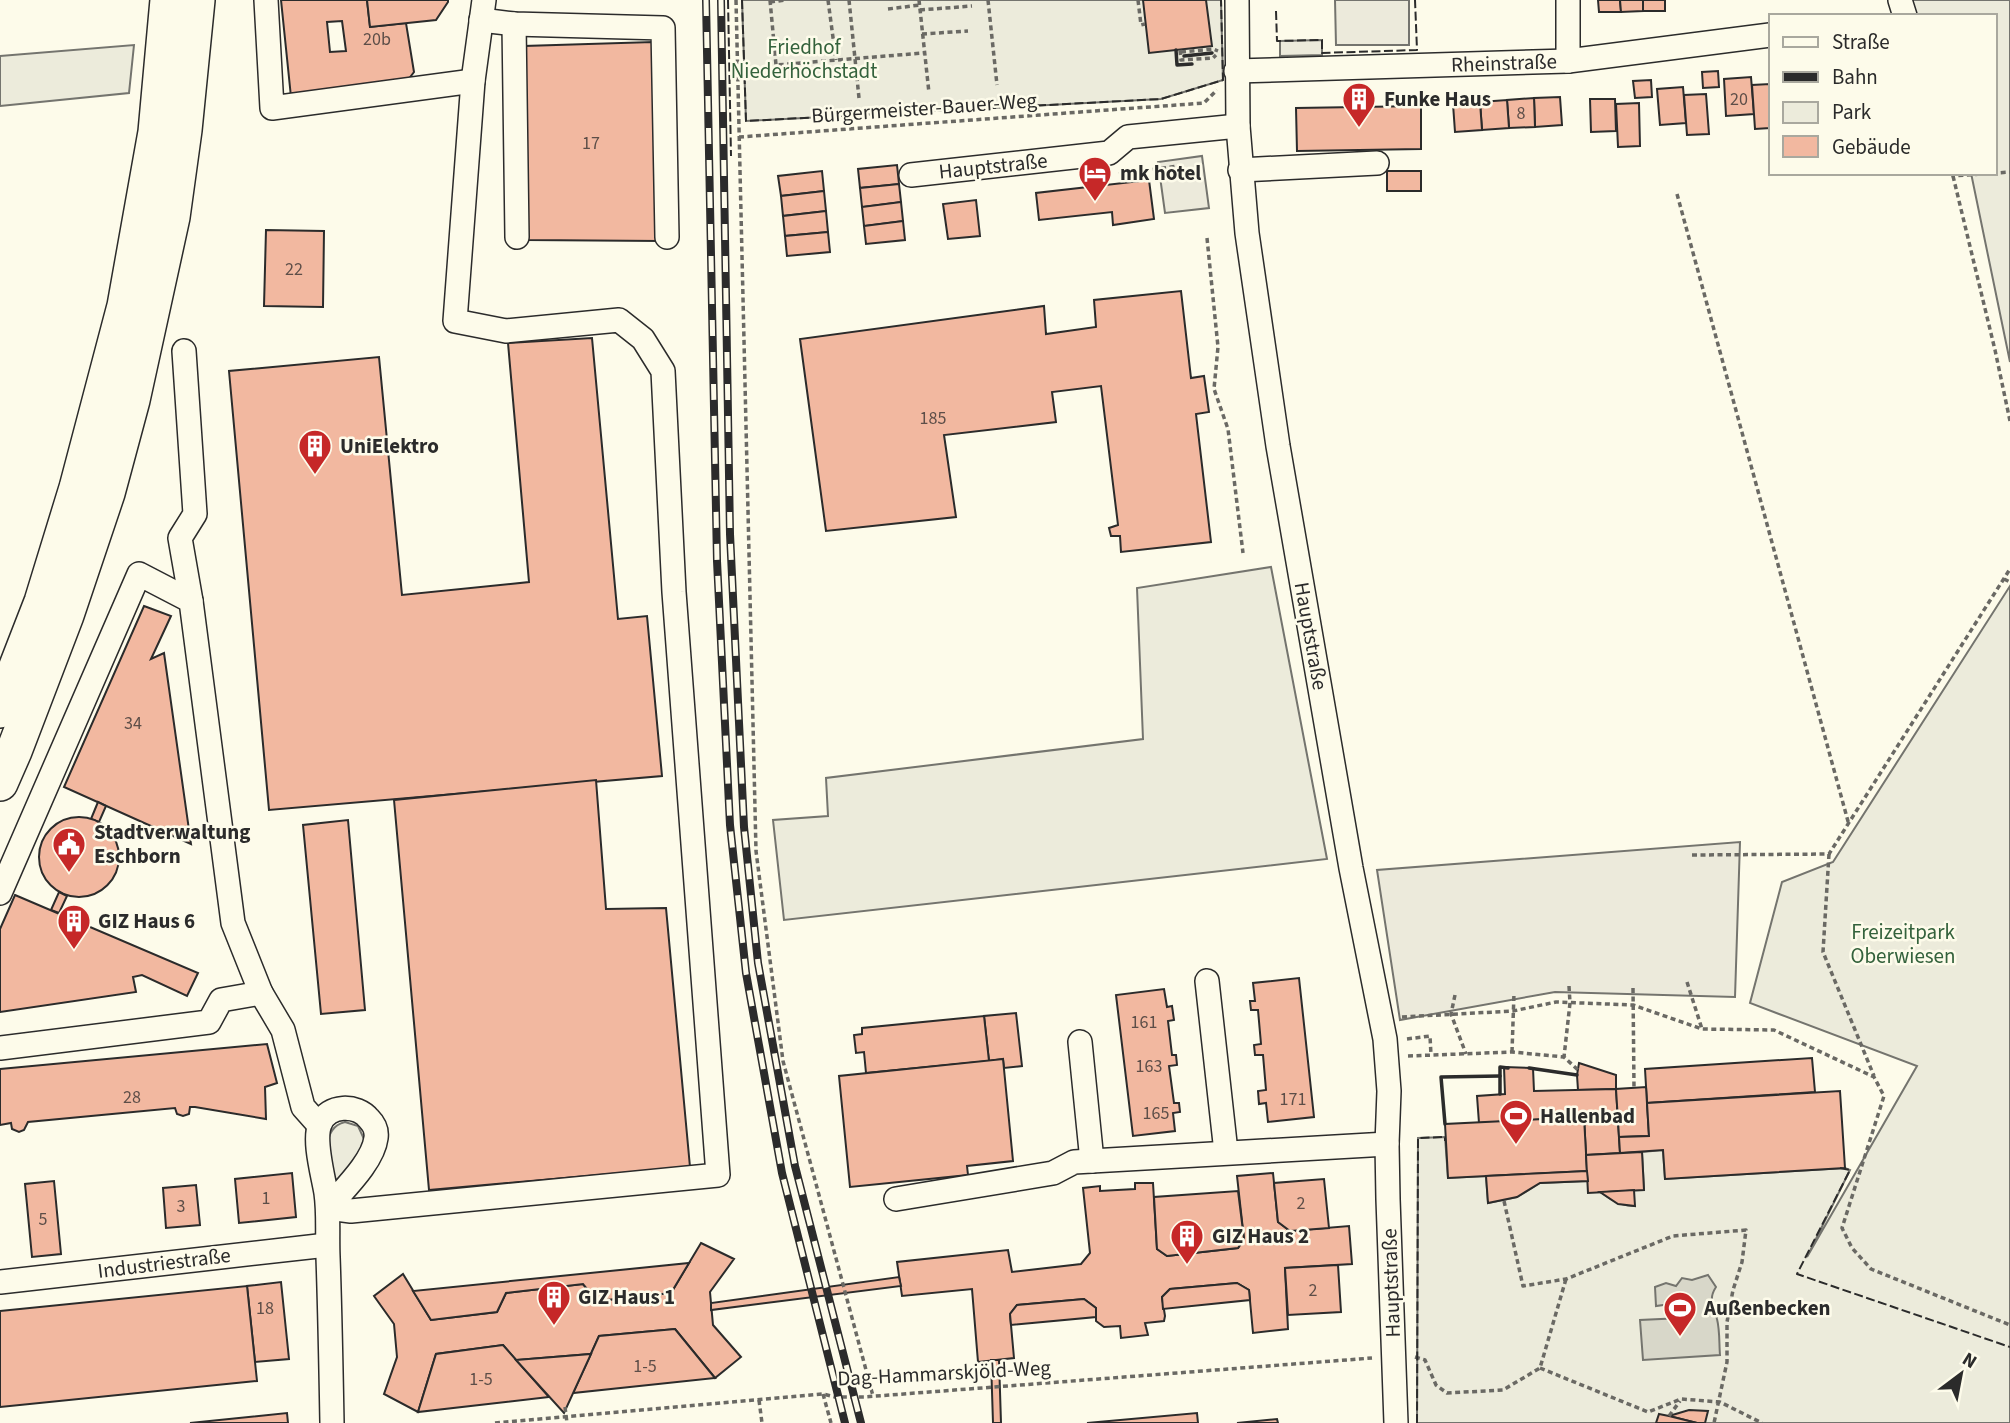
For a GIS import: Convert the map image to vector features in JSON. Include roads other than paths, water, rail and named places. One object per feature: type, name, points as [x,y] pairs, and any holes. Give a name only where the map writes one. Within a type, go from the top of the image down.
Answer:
[{"type":"highway","points":[[0,710],[43,603],[77,488],[125,306],[156,132],[168,0]]},
{"type":"highway","points":[[0,783],[66,615],[107,493],[132,400],[172,217],[197,0]]},
{"type":"street","points":[[266,0],[272,108],[473,81]]},
{"type":"street","name":"Hauptstraße","points":[[1237,0],[1238,126],[1247,233],[1278,446],[1351,868],[1385,1039],[1389,1091],[1387,1144],[1412,1358],[1396,1423]]},
{"type":"street","points":[[1568,0],[1568,61]]},
{"type":"street","points":[[328,1208],[351,1211],[718,1175],[674,592],[663,371],[643,339],[619,320],[506,331],[456,321],[473,81],[482,10],[513,24],[663,28],[667,237]]},
{"type":"street","points":[[513,24],[517,237]]},
{"type":"street","name":"Rheinstraße","points":[[1236,71],[1568,61],[1769,35]]},
{"type":"street","name":"Hauptstraße","points":[[911,175],[1109,153],[1128,137],[1238,126]]},
{"type":"street","points":[[1240,170],[1377,163]]},
{"type":"street","points":[[184,351],[195,514],[180,538],[191,601],[233,923],[261,993],[283,1030],[303,1107],[319,1125]]},
{"type":"street","points":[[0,893],[139,574],[191,601]]},
{"type":"street","points":[[1207,981],[1226,1152]]},
{"type":"street","points":[[0,1048],[209,1022],[221,1000],[261,993]]},
{"type":"street","points":[[1080,1042],[1083,1161]]},
{"type":"street","points":[[328,1208],[359,1171],[372,1151],[377,1136],[367,1115],[356,1109],[333,1111],[319,1125],[318,1142],[328,1208],[332,1423]]},
{"type":"street","points":[[896,1199],[1053,1173],[1083,1161],[1387,1144]]},
{"type":"street","name":"Industriestraße","points":[[0,1282],[327,1244]]},
{"type":"railway","points":[[706,0],[717,561],[730,825],[746,973],[782,1173],[845,1423]]},
{"type":"railway","points":[[721,0],[730,534],[744,827],[758,963],[795,1166],[861,1423]]},
{"type":"place","name":"Funke Haus","points":[[1359,129]]},
{"type":"place","name":"mk hotel","points":[[1095,203]]},
{"type":"place","name":"UniElektro","points":[[315,476]]},
{"type":"place","name":"Stadtverwaltung Eschborn","points":[[69,874]]},
{"type":"place","name":"GIZ Haus 6","points":[[74,951]]},
{"type":"place","name":"Hallenbad","points":[[1516,1146]]},
{"type":"place","name":"GIZ Haus 2","points":[[1187,1266]]},
{"type":"place","name":"GIZ Haus 1","points":[[554,1327]]},
{"type":"place","name":"Außenbecken","points":[[1680,1338]]},
{"type":"park label","name":"Friedhof Niederhöchstadt","points":[[804,59]]},
{"type":"park label","name":"Freizeitpark Oberwiesen","points":[[1903,944]]}]
